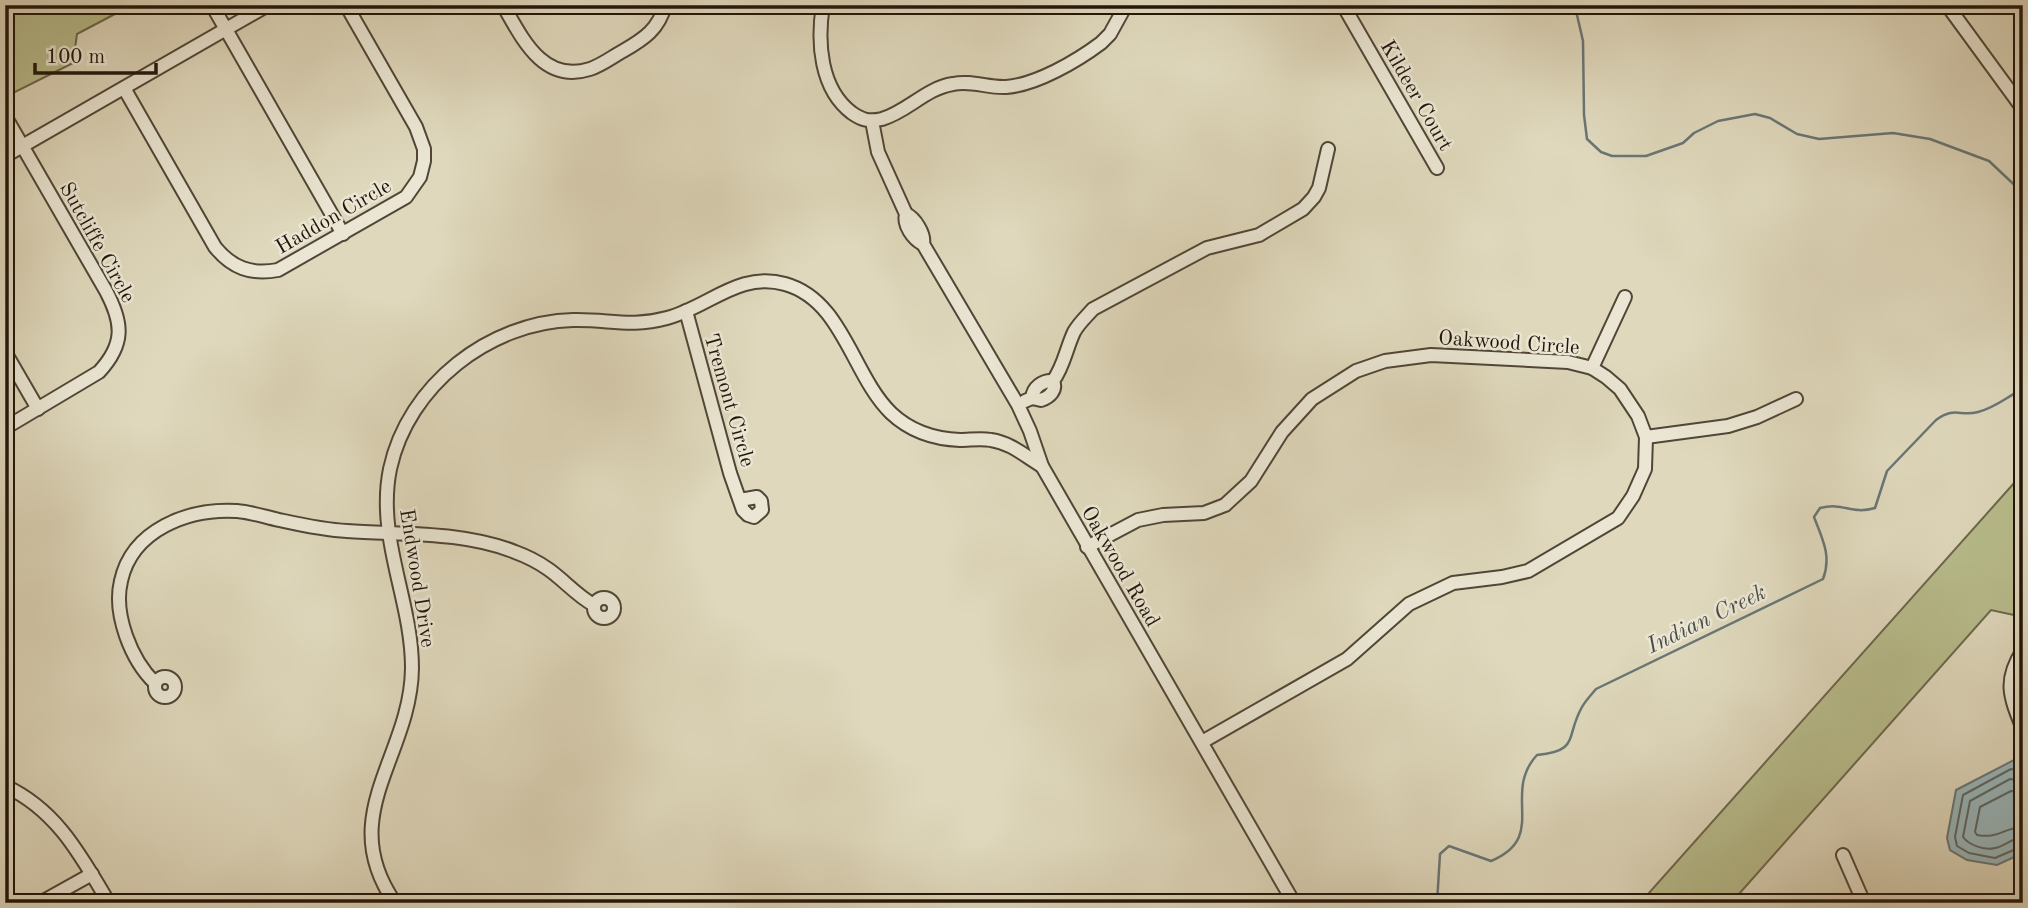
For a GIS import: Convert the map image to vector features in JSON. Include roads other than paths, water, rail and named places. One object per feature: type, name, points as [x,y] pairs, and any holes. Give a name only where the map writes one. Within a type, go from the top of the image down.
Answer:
[{"type":"street","points":[[212,5],[343,234]]},
{"type":"street","points":[[5,156],[268,5]]},
{"type":"street","name":"Haddon Circle","points":[[124,88],[215,247],[228,262],[237,267],[256,272],[278,270],[406,197],[420,177],[424,149],[416,127],[346,5]]},
{"type":"street","points":[[503,5],[536,57],[551,67],[577,72],[598,66],[650,34],[666,5]]},
{"type":"street","points":[[823,5],[820,38],[825,69],[832,88],[845,107],[862,120],[872,121],[893,114],[930,91],[944,86],[972,83],[1004,87],[1038,79],[1101,43],[1110,34],[1126,5]]},
{"type":"street","name":"Kildeer Court","points":[[1343,5],[1437,168]]},
{"type":"street","points":[[1947,5],[2023,109]]},
{"type":"street","name":"Sutcliffe Circle","points":[[5,116],[111,300],[119,327],[116,349],[111,360],[99,372],[5,428]]},
{"type":"street","name":"Oakwood Road","points":[[872,121],[878,152],[906,214],[905,222],[914,237],[923,244],[1018,405],[1041,466],[1294,903]]},
{"type":"street","points":[[1018,405],[1032,398],[1037,401],[1047,398],[1054,389],[1053,381],[1060,371],[1074,333],[1080,322],[1093,310],[1207,248],[1259,235],[1303,209],[1319,188],[1328,149]]},
{"type":"street","name":"Endwood Drive","points":[[395,903],[377,872],[370,836],[373,806],[397,739],[407,705],[411,678],[407,617],[386,519],[391,467],[406,428],[435,384],[471,353],[495,339],[526,327],[548,323],[574,320],[643,324],[672,317],[726,290],[753,281],[768,281],[800,289],[821,305],[878,397],[888,410],[912,429],[936,437],[989,440],[1009,445],[1041,466]]},
{"type":"street","points":[[1592,368],[1625,297]]},
{"type":"street","name":"Tremont Circle","points":[[686,311],[720,442],[740,500]]},
{"type":"street","points":[[5,352],[38,409]]},
{"type":"street","name":"Oakwood Circle","points":[[1087,547],[1138,520],[1163,515],[1204,513],[1225,505],[1251,481],[1282,432],[1312,399],[1339,380],[1372,365],[1401,357],[1431,355],[1554,361],[1592,368],[1627,397],[1646,437],[1647,457],[1640,484],[1625,509],[1606,526],[1528,571],[1453,583],[1430,592],[1395,614],[1347,659],[1202,743]]},
{"type":"street","points":[[1646,437],[1728,426],[1796,400]]},
{"type":"street","points":[[155,683],[147,674],[124,632],[118,603],[123,570],[129,556],[149,536],[160,528],[190,515],[240,511],[311,527],[470,539],[505,548],[548,569],[594,605]]},
{"type":"street","points":[[2023,650],[2016,660],[2009,681],[2010,695],[2023,729]]},
{"type":"street","points":[[5,731],[5,760]]},
{"type":"street","points":[[5,786],[34,803],[49,816],[77,848],[108,903]]},
{"type":"street","points":[[1843,855],[1864,903]]},
{"type":"street","points":[[40,903],[92,874]]},
{"type":"water","points":[[2014,760],[2023,768],[2023,853],[1997,865],[1967,860],[1950,850],[1947,838],[1956,790]]},
{"type":"waterway","name":"Indian Creek","points":[[1570,5],[1577,15],[1583,41],[1587,139],[1601,152],[1612,156],[1646,156],[1683,143],[1694,133],[1718,121],[1755,114],[1770,118],[1797,134],[1819,139],[1893,133],[1930,139],[1989,161],[2023,193]]},
{"type":"waterway","name":"Indian Creek","points":[[1437,903],[1440,854],[1449,846],[1491,861],[1508,851],[1518,840],[1522,827],[1523,785],[1527,770],[1537,755],[1551,753],[1566,746],[1582,707],[1596,689],[1823,579],[1826,555],[1814,517],[1820,508],[1875,508],[1887,471],[1936,420],[1948,414],[1984,410],[2023,389]]}]
